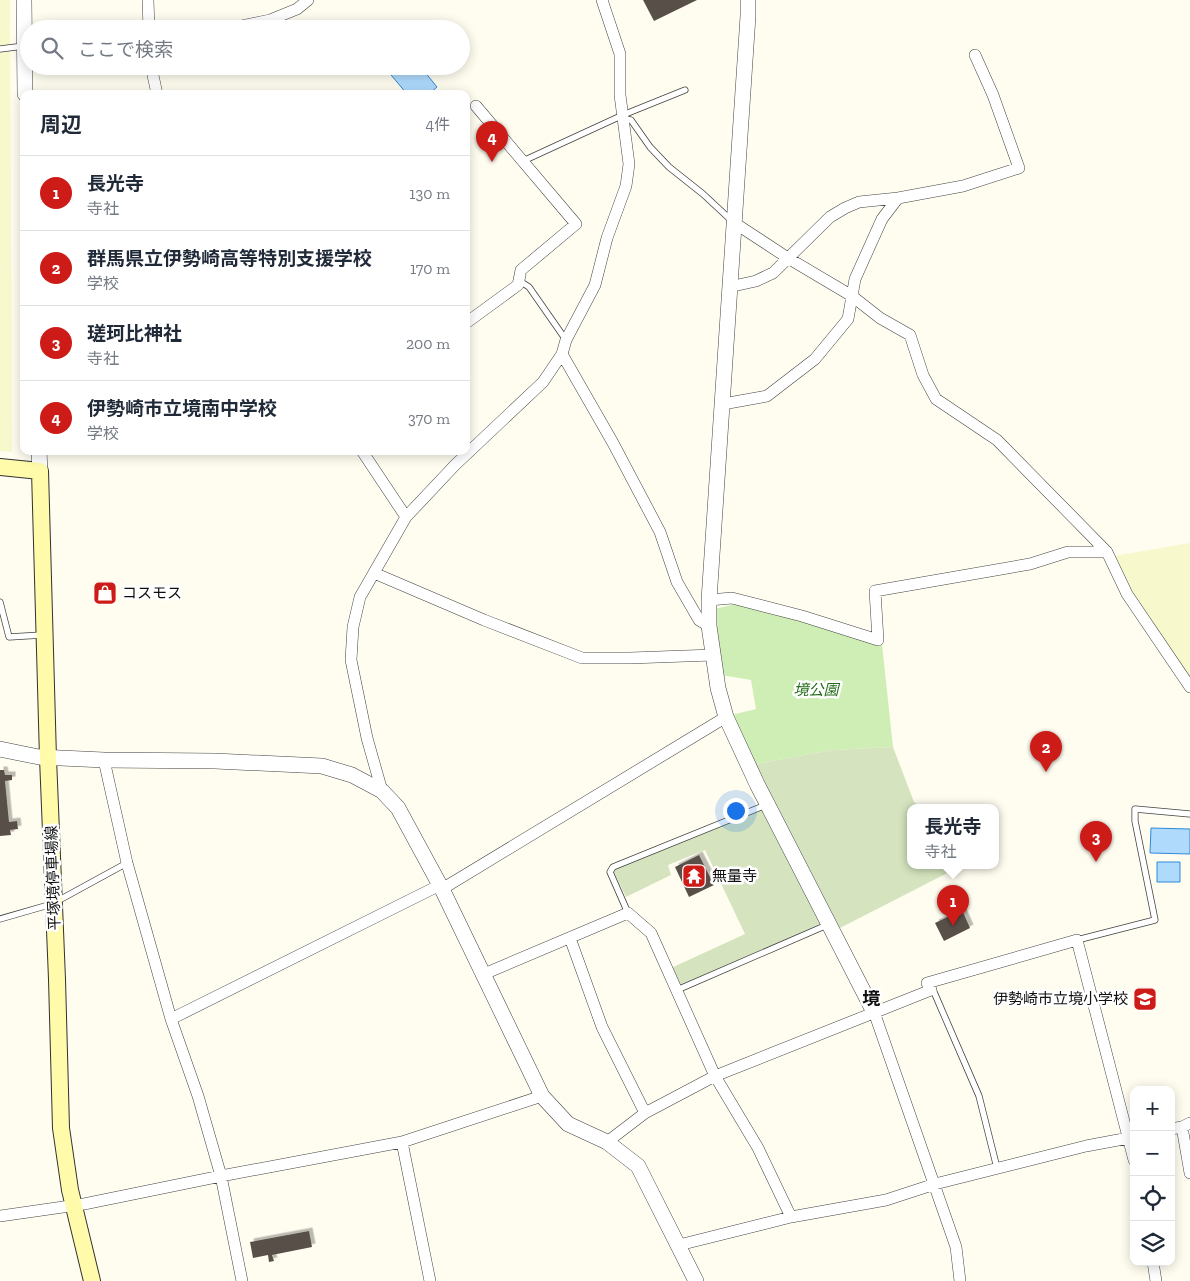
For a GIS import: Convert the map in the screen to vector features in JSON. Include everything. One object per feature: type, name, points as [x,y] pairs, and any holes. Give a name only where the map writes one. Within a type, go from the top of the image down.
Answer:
[{"type":"main road","points":[[0,467],[40,471]]},
{"type":"main road","name":"平塚境停車場線","points":[[40,471],[60,1128],[74,1206],[92,1281]]},
{"type":"street","points":[[24,0],[25,20]]},
{"type":"street","points":[[148,0],[149,20]]},
{"type":"street","points":[[270,20],[297,9],[308,0]]},
{"type":"street","points":[[470,449],[543,382],[562,354],[566,340],[595,285],[607,238],[626,186],[629,164],[620,95],[620,54],[602,0]]},
{"type":"street","points":[[748,0],[710,600],[709,626],[718,688],[726,717],[874,1012],[956,1247],[960,1281]]},
{"type":"street","points":[[729,287],[756,282],[773,273],[830,217],[844,208],[859,202],[898,198],[963,186],[1019,168],[993,95],[975,55]]},
{"type":"street","points":[[25,75],[25,90]]},
{"type":"street","points":[[153,75],[156,90]]},
{"type":"street","points":[[470,320],[518,285],[521,270],[576,224],[476,106]]},
{"type":"street","points":[[722,404],[766,396],[815,360],[848,319],[855,279],[882,219],[898,198]]},
{"type":"street","points":[[734,222],[788,258],[852,296],[880,318],[910,335],[923,375],[936,399],[998,440],[1107,552],[1126,594],[1190,687]]},
{"type":"street","points":[[562,354],[613,443],[660,532],[677,582],[699,620],[709,626]]},
{"type":"street","points":[[39,455],[40,471]]},
{"type":"street","points":[[365,455],[406,516]]},
{"type":"street","points":[[382,791],[367,738],[351,660],[353,626],[358,604],[360,597],[406,516],[464,455]]},
{"type":"street","points":[[710,600],[732,598],[802,616],[878,640],[875,591],[1030,564],[1068,552],[1107,552]]},
{"type":"street","points":[[374,573],[484,620],[582,658],[714,654]]},
{"type":"street","points":[[171,1018],[441,887],[726,717]]},
{"type":"street","points":[[0,749],[48,758],[215,761],[322,766],[352,776],[382,791],[398,808],[441,887],[542,1096],[568,1124],[608,1142],[638,1166],[696,1281]]},
{"type":"street","points":[[104,760],[127,863],[171,1018],[198,1096],[221,1176],[242,1281]]},
{"type":"street","points":[[484,974],[628,913],[651,933],[715,1076],[758,1148],[791,1217]]},
{"type":"street","points":[[570,938],[602,1027],[645,1113]]},
{"type":"street","points":[[608,1142],[645,1113],[715,1076],[931,990],[927,983],[1078,940],[1130,1134]]},
{"type":"street","points":[[0,1216],[74,1206],[402,1142],[542,1096]]},
{"type":"street","points":[[1181,1126],[1190,1173]]},
{"type":"street","points":[[679,1245],[791,1217],[886,1200],[935,1184],[996,1168],[1086,1146],[1130,1138]]},
{"type":"street","points":[[402,1142],[430,1281]]},
{"type":"street","points":[[1154,1266],[1156,1281]]},
{"type":"lane","points":[[0,49],[20,47]]},
{"type":"lane","points":[[523,161],[684,90]]},
{"type":"lane","points":[[623,117],[631,120],[650,147],[669,167],[734,222]]},
{"type":"lane","points":[[518,280],[528,287],[566,340]]},
{"type":"lane","points":[[0,602],[9,637],[44,634]]},
{"type":"lane","points":[[628,913],[610,872],[613,868],[768,804]]},
{"type":"lane","points":[[1078,940],[1154,920],[1135,821],[1135,809],[1190,814]]},
{"type":"lane","points":[[0,919],[54,902],[127,863]]},
{"type":"lane","points":[[677,990],[829,924]]},
{"type":"lane","points":[[931,990],[934,992],[978,1096],[996,1168]]},
{"type":"green space","points":[[0,0],[10,0],[12,452],[0,451]]},
{"type":"green space","points":[[1190,543],[1190,680],[1138,608],[1114,556]]},
{"type":"green space","name":"境公園","points":[[735,604],[882,644],[893,747],[832,750],[756,764],[731,715],[756,709],[751,680],[721,675],[715,609]]},
{"type":"green space","points":[[893,747],[914,802],[917,804],[907,804],[907,869],[955,869],[840,928],[756,764],[832,750]]},
{"type":"green space","points":[[762,809],[822,923],[678,986],[671,968],[745,934],[705,850],[668,865],[671,875],[626,897],[614,872],[615,869]]},
{"type":"water","points":[[391,75],[427,75],[437,87],[434,90],[404,90]]},
{"type":"water","points":[[1151,828],[1190,829],[1190,854],[1150,853]]},
{"type":"water","points":[[1157,862],[1180,862],[1180,882],[1157,882]]},
{"type":"building","points":[[643,0],[697,0],[654,21]]},
{"type":"building","points":[[0,770],[4,770],[5,775],[12,775],[12,780],[5,781],[9,822],[17,821],[18,829],[10,830],[11,835],[0,836]]},
{"type":"building","name":"無量寺","points":[[699,855],[714,885],[689,897],[675,867]]},
{"type":"building","points":[[962,910],[970,928],[944,941],[935,923]]},
{"type":"building","points":[[309,1231],[312,1247],[272,1255],[274,1261],[269,1262],[268,1255],[253,1258],[250,1242]]},
{"type":"place","name":"伊勢崎市立境南中学校","points":[[492,162]]},
{"type":"place","name":"コスモス","points":[[105,593]]},
{"type":"place","name":"群馬県立伊勢崎高等特別支援学校","points":[[1046,772]]},
{"type":"place","name":"瑳珂比神社","points":[[1096,862]]},
{"type":"place","name":"無量寺","points":[[694,876]]},
{"type":"place","name":"長光寺","points":[[953,926]]},
{"type":"place","name":"伊勢崎市立境小学校","points":[[1145,999]]},
{"type":"district","name":"境","points":[[871,999]]}]
